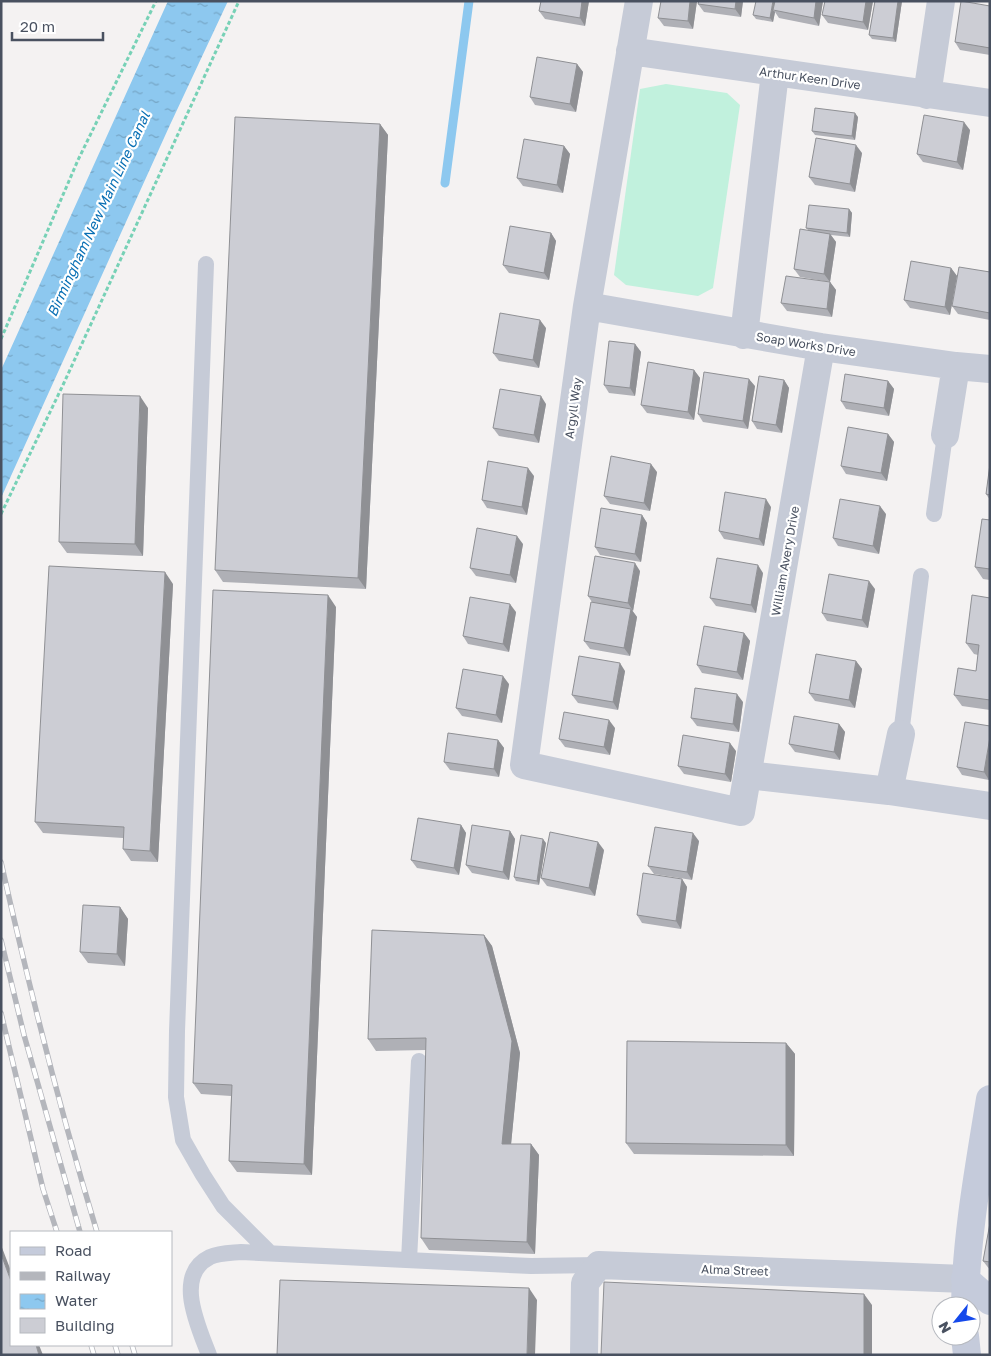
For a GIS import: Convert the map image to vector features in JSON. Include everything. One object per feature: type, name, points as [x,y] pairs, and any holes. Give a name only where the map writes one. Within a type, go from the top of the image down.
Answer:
[{"type":"main road","points":[[965,1296],[965,1279],[972,1217],[990,1099]]},
{"type":"main road","points":[[965,1279],[990,1301]]},
{"type":"street","name":"Argyll Way","points":[[524,765],[587,306],[639,1]]},
{"type":"street","points":[[927,95],[941,1]]},
{"type":"street","name":"Arthur Keen Drive","points":[[630,51],[990,103]]},
{"type":"street","points":[[744,334],[775,73]]},
{"type":"street","name":"Soap Works Drive","points":[[587,306],[821,347],[990,369]]},
{"type":"street","name":"William Avery Drive","points":[[524,765],[742,812],[821,347]]},
{"type":"street","points":[[944,435],[956,366]]},
{"type":"street","points":[[889,791],[901,734]]},
{"type":"street","points":[[748,775],[889,791],[990,806]]},
{"type":"street","points":[[584,1355],[585,1283],[599,1265]]},
{"type":"street","name":"Alma Street","points":[[599,1265],[965,1279]]},
{"type":"lane","points":[[206,264],[176,1097],[183,1140],[203,1175],[223,1206],[270,1253]]},
{"type":"lane","points":[[934,514],[944,435]]},
{"type":"lane","points":[[901,734],[921,576]]},
{"type":"lane","points":[[409,1260],[418,1061]]},
{"type":"lane","points":[[209,1355],[196,1319],[190,1291],[199,1265],[212,1257],[241,1252],[531,1266],[599,1265]]},
{"type":"path","points":[[1,339],[78,160],[156,1]]},
{"type":"path","points":[[1,514],[63,385],[239,1]]},
{"type":"green space","points":[[666,84],[727,93],[740,105],[713,288],[698,296],[626,285],[614,275],[640,89]]},
{"type":"water","name":"Birmingham New Main Line Canal","points":[[168,1],[228,1],[1,498],[1,370]]},
{"type":"building","points":[[541,1],[582,1],[580,18],[539,11]]},
{"type":"building","points":[[661,1],[690,1],[688,21],[658,18]]},
{"type":"building","points":[[699,1],[736,1],[735,9],[698,4]]},
{"type":"building","points":[[756,1],[773,1],[770,18],[753,15]]},
{"type":"building","points":[[775,1],[816,1],[814,18],[773,10]]},
{"type":"building","points":[[825,1],[866,1],[863,22],[822,15]]},
{"type":"building","points":[[875,1],[898,1],[893,38],[869,35]]},
{"type":"building","points":[[961,1],[990,6],[990,48],[955,42]]},
{"type":"building","points":[[537,57],[577,64],[570,104],[530,97]]},
{"type":"building","points":[[815,108],[855,113],[852,136],[812,131]]},
{"type":"building","points":[[924,115],[964,122],[957,162],[917,154]]},
{"type":"building","points":[[235,117],[380,124],[358,578],[215,570]]},
{"type":"building","points":[[816,138],[856,145],[850,184],[809,177]]},
{"type":"building","points":[[524,139],[564,146],[557,185],[517,178]]},
{"type":"building","points":[[809,205],[849,209],[847,233],[806,228]]},
{"type":"building","points":[[510,226],[551,233],[544,273],[503,265]]},
{"type":"building","points":[[800,229],[830,234],[824,274],[794,269]]},
{"type":"building","points":[[911,261],[951,268],[945,307],[904,300]]},
{"type":"building","points":[[959,267],[990,272],[990,313],[952,306]]},
{"type":"building","points":[[786,276],[830,282],[827,309],[781,303]]},
{"type":"building","points":[[500,313],[540,320],[533,360],[493,353]]},
{"type":"building","points":[[609,341],[635,344],[630,388],[604,385]]},
{"type":"building","points":[[648,362],[694,370],[688,412],[641,405]]},
{"type":"building","points":[[704,372],[749,379],[743,421],[698,414]]},
{"type":"building","points":[[845,374],[888,381],[884,408],[841,401]]},
{"type":"building","points":[[759,376],[784,380],[776,425],[752,421]]},
{"type":"building","points":[[500,389],[541,396],[534,435],[493,428]]},
{"type":"building","points":[[63,394],[140,396],[135,544],[59,542]]},
{"type":"building","points":[[848,427],[888,434],[881,473],[841,466]]},
{"type":"building","points":[[611,456],[651,464],[644,503],[604,496]]},
{"type":"building","points":[[488,461],[528,468],[522,507],[482,500]]},
{"type":"building","points":[[990,464],[990,495],[986,494]]},
{"type":"building","points":[[725,492],[766,499],[759,539],[719,531]]},
{"type":"building","points":[[840,499],[880,506],[873,546],[833,538]]},
{"type":"building","points":[[601,508],[642,515],[635,554],[595,547]]},
{"type":"building","points":[[982,519],[990,520],[990,569],[975,567]]},
{"type":"building","points":[[477,528],[517,536],[510,575],[470,568]]},
{"type":"building","points":[[595,556],[635,563],[628,603],[588,596]]},
{"type":"building","points":[[717,558],[758,565],[751,605],[710,598]]},
{"type":"building","points":[[49,566],[165,572],[150,851],[123,849],[124,827],[35,822]]},
{"type":"building","points":[[829,574],[869,581],[862,620],[822,613]]},
{"type":"building","points":[[213,590],[328,595],[304,1164],[229,1161],[232,1085],[193,1083]]},
{"type":"building","points":[[972,595],[990,598],[990,700],[954,695],[958,668],[976,671],[979,645],[966,643]]},
{"type":"building","points":[[470,597],[510,604],[503,644],[463,636]]},
{"type":"building","points":[[591,602],[631,609],[624,648],[584,641]]},
{"type":"building","points":[[704,626],[744,633],[737,672],[697,665]]},
{"type":"building","points":[[816,654],[856,661],[849,700],[809,693]]},
{"type":"building","points":[[579,656],[620,663],[613,702],[572,695]]},
{"type":"building","points":[[463,669],[503,676],[496,715],[456,708]]},
{"type":"building","points":[[695,688],[737,694],[733,724],[691,718]]},
{"type":"building","points":[[564,712],[609,720],[604,747],[559,739]]},
{"type":"building","points":[[794,716],[839,724],[834,752],[789,744]]},
{"type":"building","points":[[965,722],[990,726],[984,772],[957,767]]},
{"type":"building","points":[[448,733],[498,740],[494,769],[444,762]]},
{"type":"building","points":[[683,735],[730,743],[725,774],[678,766]]},
{"type":"building","points":[[418,818],[461,825],[454,868],[411,860]]},
{"type":"building","points":[[472,825],[510,831],[503,872],[466,865]]},
{"type":"building","points":[[655,827],[693,833],[687,872],[648,866]]},
{"type":"building","points":[[550,832],[598,842],[589,888],[541,878]]},
{"type":"building","points":[[521,835],[543,839],[537,881],[514,877]]},
{"type":"building","points":[[643,873],[682,879],[676,921],[637,915]]},
{"type":"building","points":[[83,905],[120,907],[117,954],[80,952]]},
{"type":"building","points":[[372,930],[484,935],[512,1041],[502,1144],[531,1144],[527,1242],[421,1238],[426,1038],[368,1039]]},
{"type":"building","points":[[627,1041],[786,1043],[786,1145],[626,1143]]},
{"type":"building","points":[[990,1223],[990,1262],[983,1261]]},
{"type":"building","points":[[1,1254],[10,1278],[10,1346],[36,1346],[39,1355],[1,1355]]},
{"type":"building","points":[[280,1280],[529,1288],[527,1355],[277,1355]]},
{"type":"building","points":[[604,1282],[864,1294],[864,1355],[601,1355]]},
{"type":"waterway","points":[[445,183],[469,1]]},
{"type":"railway","points":[[1,862],[46,1048],[97,1231]]},
{"type":"railway","points":[[1,940],[24,1035],[80,1231]]},
{"type":"railway","points":[[1,1013],[43,1189],[57,1231]]},
{"type":"railway","points":[[91,1346],[94,1355]]},
{"type":"railway","points":[[115,1346],[118,1355]]},
{"type":"railway","points":[[132,1346],[135,1355]]}]
